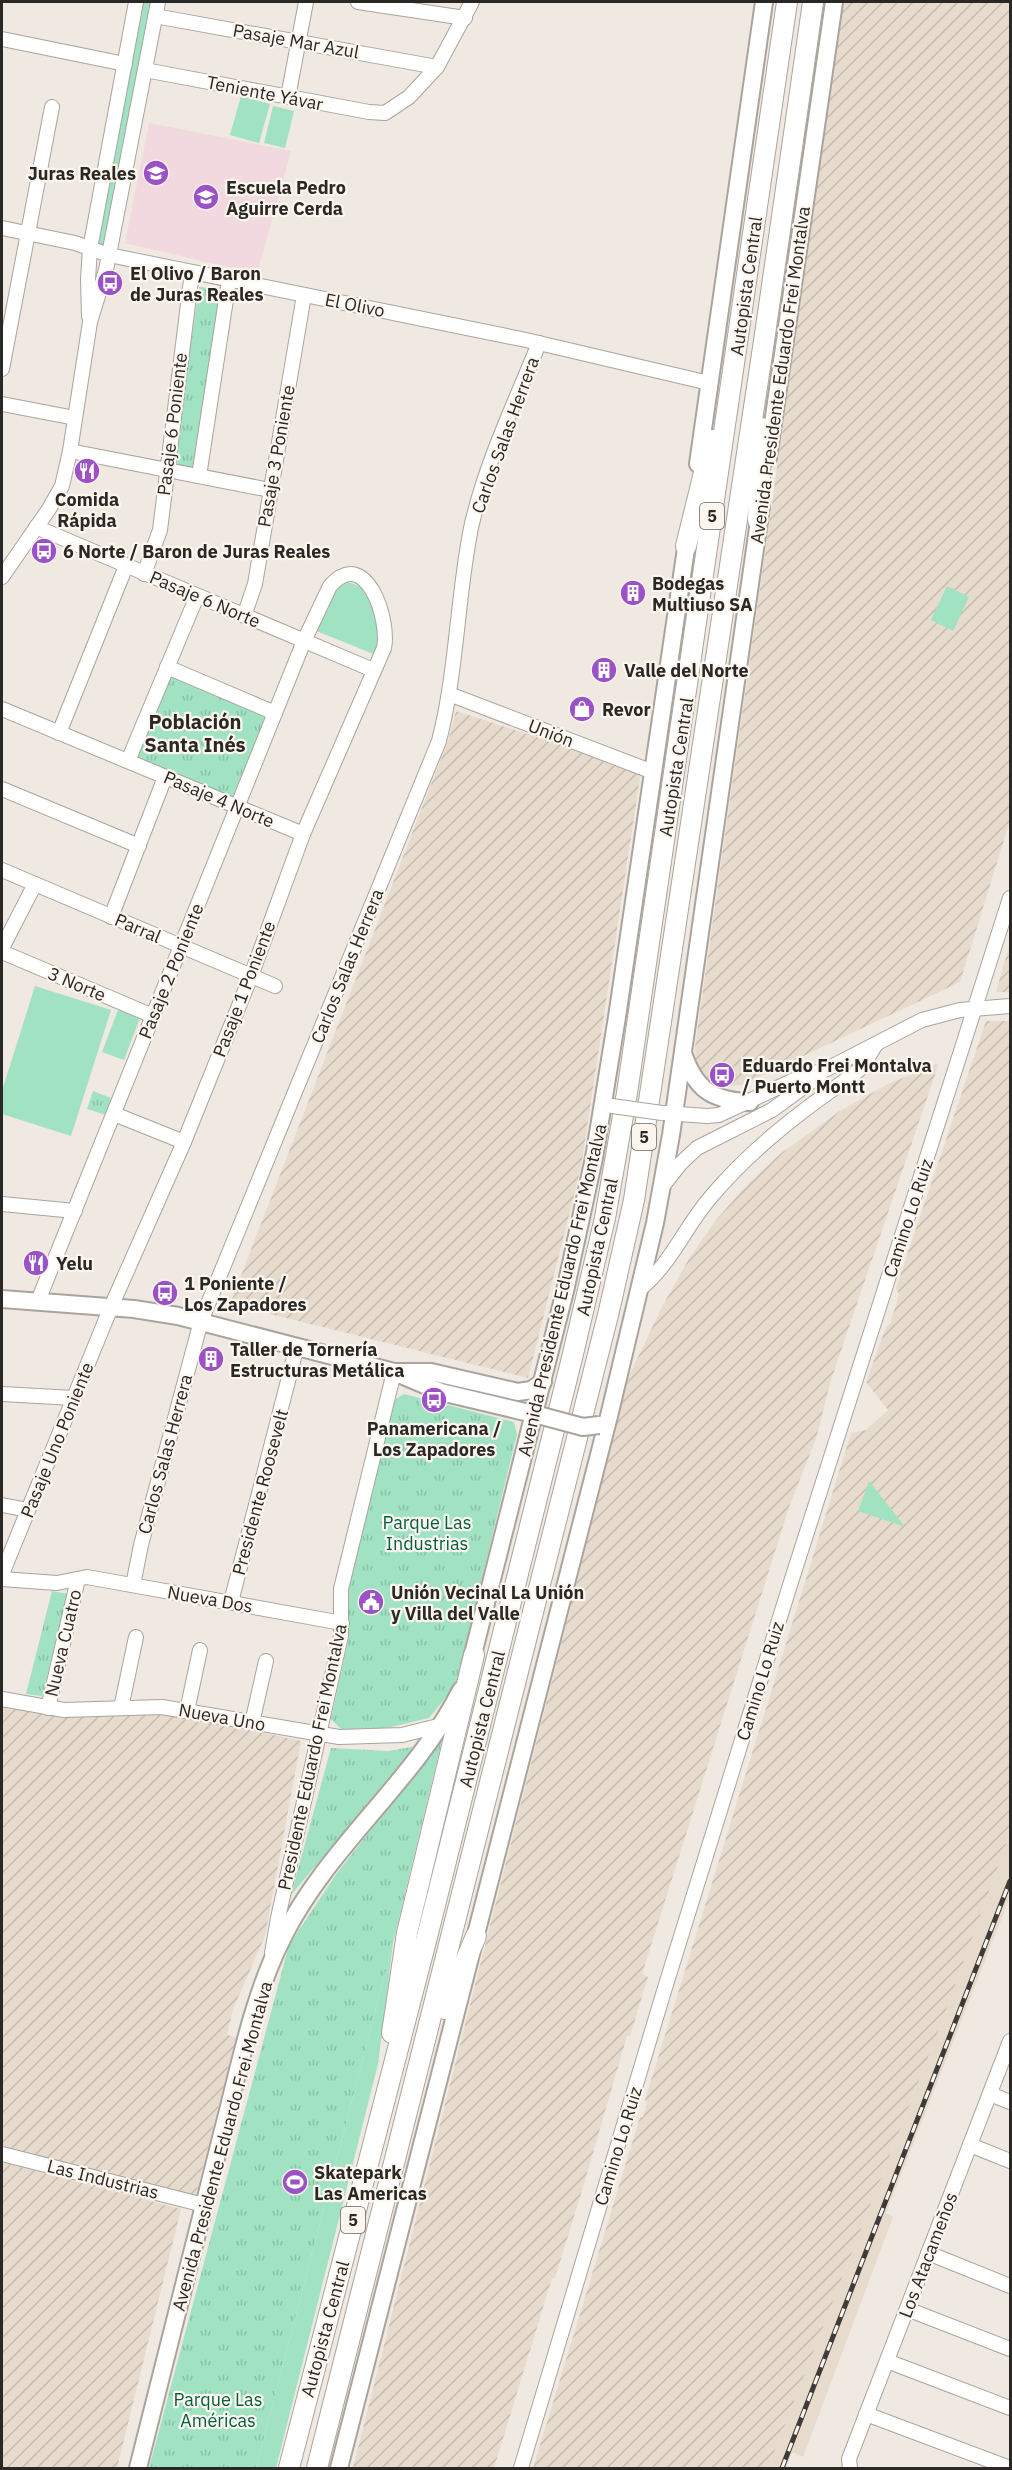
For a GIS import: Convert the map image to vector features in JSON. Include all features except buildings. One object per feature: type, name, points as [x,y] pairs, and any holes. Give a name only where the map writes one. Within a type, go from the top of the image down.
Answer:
[{"type":"highway","name":"Autopista Central","points":[[290,2469],[569,1370],[605,1218],[627,1093],[787,2]]},
{"type":"highway","name":"Autopista Central","points":[[317,2469],[417,2078],[630,1219],[644,1140],[813,2]]},
{"type":"highway","points":[[686,546],[739,333]]},
{"type":"highway","points":[[759,520],[764,341]]},
{"type":"highway","points":[[383,2108],[405,1940],[474,1655]]},
{"type":"highway","points":[[417,2078],[476,1936]]},
{"type":"main road","name":"Avenida Presidente Eduardo Frei Montalva","points":[[138,2469],[249,2030],[270,1967],[284,1934],[317,1881],[405,1775],[442,1725],[461,1689],[474,1655],[538,1415],[543,1382],[607,1105],[764,2]]},
{"type":"main road","name":"Avenida Presidente Eduardo Frei Montalva","points":[[339,2469],[476,1936],[604,1420],[640,1289],[662,1187],[668,1113],[682,1051],[834,2]]},
{"type":"main road","points":[[682,1051],[688,1068],[703,1089],[723,1099],[750,1102]]},
{"type":"main road","points":[[2,1299],[157,1311],[394,1372],[441,1392],[586,1427],[604,1420]]},
{"type":"main road","points":[[394,1372],[431,1372],[518,1392],[531,1390],[543,1382]]},
{"type":"street","points":[[90,322],[88,297],[90,249],[136,2]]},
{"type":"street","points":[[2,577],[58,495],[70,451],[90,322],[109,255],[158,2]]},
{"type":"street","points":[[288,97],[306,2]]},
{"type":"street","points":[[365,2],[465,18]]},
{"type":"street","points":[[437,67],[472,2]]},
{"type":"street","name":"Pasaje Mar Azul","points":[[155,16],[437,67]]},
{"type":"street","points":[[2,39],[124,64]]},
{"type":"street","name":"Teniente Yávar","points":[[145,70],[369,112],[385,113],[409,97],[437,67]]},
{"type":"street","points":[[2,369],[52,107]]},
{"type":"street","name":"El Olivo","points":[[2,228],[109,255],[539,343],[709,382]]},
{"type":"street","name":"Pasaje 6 Poniente","points":[[144,573],[158,540],[192,272]]},
{"type":"street","name":"Pasaje 6 Poniente","points":[[199,476],[229,280]]},
{"type":"street","name":"Pasaje 3 Poniente","points":[[244,616],[255,584],[304,295]]},
{"type":"street","name":"Carlos Salas Herrera","points":[[133,1585],[141,1545],[201,1321],[433,757],[449,694],[469,542],[476,507],[539,343]]},
{"type":"street","points":[[2,404],[75,418]]},
{"type":"street","points":[[70,451],[270,490]]},
{"type":"street","name":"Pasaje 6 Norte","points":[[36,527],[373,670]]},
{"type":"street","points":[[58,733],[126,566]]},
{"type":"street","name":"Pasaje 2 Poniente","points":[[38,1301],[304,641],[330,586],[344,575],[357,576],[370,584],[379,603],[386,642],[373,670]]},
{"type":"street","points":[[128,761],[196,596]]},
{"type":"street","points":[[167,667],[276,712]]},
{"type":"street","name":"Pasaje 1 Poniente","points":[[111,1307],[184,1142],[251,976],[303,834],[373,670]]},
{"type":"street","name":"Unión","points":[[449,694],[653,772]]},
{"type":"street","name":"Pasaje 4 Norte","points":[[2,709],[303,834]]},
{"type":"street","points":[[111,917],[165,777]]},
{"type":"street","points":[[2,789],[139,846]]},
{"type":"street","name":"Parral","points":[[2,870],[275,987]]},
{"type":"street","points":[[2,950],[35,884]]},
{"type":"street","name":"Camino Lo Ruiz","points":[[520,2469],[667,1979],[772,1643],[1011,898]]},
{"type":"street","name":"3 Norte","points":[[2,950],[153,1016]]},
{"type":"street","points":[[662,1187],[684,1159],[697,1148],[772,1110],[827,1069],[876,1043],[922,1020],[948,1012],[976,1007],[1011,1006]]},
{"type":"street","points":[[640,1289],[665,1263],[705,1204],[734,1169],[785,1124],[858,1070],[876,1043]]},
{"type":"street","points":[[607,1105],[668,1113],[719,1115],[794,1080],[827,1069]]},
{"type":"street","points":[[114,1114],[184,1142]]},
{"type":"street","points":[[2,1204],[75,1211]]},
{"type":"street","name":"Pasaje Uno Poniente","points":[[2,1574],[111,1307]]},
{"type":"street","name":"Presidente Roosevelt","points":[[231,1602],[297,1346]]},
{"type":"street","name":"Presidente Eduardo Frei Montalva","points":[[270,1967],[278,1918],[342,1623],[341,1589],[394,1372]]},
{"type":"street","points":[[2,1394],[74,1398]]},
{"type":"street","points":[[2,1505],[28,1510]]},
{"type":"street","name":"Nueva Dos","points":[[2,1579],[57,1583],[87,1576],[342,1623]]},
{"type":"street","name":"Nueva Cuatro","points":[[48,1708],[78,1579]]},
{"type":"street","points":[[121,1708],[136,1637]]},
{"type":"street","points":[[187,1711],[200,1650]]},
{"type":"street","points":[[252,1723],[266,1661]]},
{"type":"street","name":"Nueva Uno","points":[[2,1699],[64,1710],[162,1707],[319,1735],[402,1735],[423,1732],[442,1725]]},
{"type":"street","name":"Los Atacameños","points":[[850,2469],[848,2462],[866,2414],[1011,2041]]},
{"type":"street","points":[[990,2094],[1011,2102]]},
{"type":"street","points":[[970,2145],[1011,2161]]},
{"type":"street","name":"Las Industrias","points":[[2,2154],[204,2205]]},
{"type":"street","points":[[928,2253],[1008,2285],[1011,2270]]},
{"type":"street","points":[[907,2309],[1011,2349]]},
{"type":"street","points":[[887,2361],[1011,2408]]},
{"type":"street","points":[[866,2414],[1011,2468]]},
{"type":"shaded area","points":[[843,2],[1010,2],[1010,821],[960,982],[742,1085],[728,1086],[721,1085],[722,1076],[708,1078],[703,1073],[696,1061],[695,1047]]},
{"type":"shaded area","name":"Escuela Pedro Aguirre Cerda","points":[[149,123],[291,151],[257,274],[125,243]]},
{"type":"shaded area","points":[[456,711],[641,771],[581,1167],[528,1378],[230,1304],[449,738]]},
{"type":"shaded area","points":[[1010,943],[1010,992],[996,992]]},
{"type":"shaded area","points":[[986,1021],[1010,1021],[1010,1833],[941,2024],[768,2468],[533,2468],[640,2117],[643,2117],[647,2102],[645,2100],[851,1433],[866,1430],[888,1410],[866,1382],[886,1327],[890,1324],[899,1295],[896,1288]]},
{"type":"shaded area","points":[[939,1063],[831,1380],[816,1439],[789,1507],[642,1974],[648,1977],[630,2036],[627,2036],[584,2184],[555,2278],[552,2278],[494,2468],[353,2468],[629,1376],[663,1305],[690,1257],[716,1220],[746,1186],[780,1154],[840,1111],[888,1084]]},
{"type":"shaded area","points":[[2,1706],[53,1716],[178,1714],[301,1741],[265,1936],[233,2009],[227,2035],[236,2037],[195,2198],[2,2149]]},
{"type":"shaded area","points":[[1010,1833],[1010,1897],[886,2213],[893,2217],[803,2457],[792,2452],[786,2468],[768,2468],[941,2024]]},
{"type":"shaded area","points":[[2,2162],[181,2209],[117,2468],[2,2468]]},
{"type":"green space","points":[[140,2],[152,2],[107,247],[97,244]]},
{"type":"green space","points":[[241,96],[270,104],[259,143],[230,135]]},
{"type":"green space","points":[[273,106],[294,111],[285,148],[264,143]]},
{"type":"green space","points":[[199,287],[224,290],[193,468],[173,466]]},
{"type":"green space","points":[[348,582],[367,589],[383,638],[376,655],[314,630],[336,585]]},
{"type":"green space","points":[[947,586],[969,597],[953,631],[931,620]]},
{"type":"green space","points":[[169,673],[267,714],[231,800],[133,758]]},
{"type":"green space","points":[[35,986],[111,1010],[71,1136],[2,1114],[2,1091]]},
{"type":"green space","points":[[118,1010],[140,1018],[124,1060],[102,1052]]},
{"type":"green space","points":[[93,1091],[111,1098],[106,1115],[87,1109]]},
{"type":"green space","name":"Parque Las Industrias","points":[[404,1394],[514,1422],[517,1434],[456,1685],[429,1718],[387,1728],[341,1729],[331,1719],[349,1637],[348,1583],[393,1401]]},
{"type":"green space","points":[[869,1481],[905,1527],[858,1511]]},
{"type":"green space","points":[[52,1591],[68,1594],[42,1696],[26,1694]]},
{"type":"green space","name":"Parque Las Américas","points":[[442,1740],[393,1943],[256,2468],[149,2468],[289,1945],[337,1873]]},
{"type":"green space","points":[[417,1746],[291,1895],[331,1748],[388,1751]]},
{"type":"green space","points":[[393,1943],[378,2064],[276,2468],[256,2468]]},
{"type":"railway","points":[[782,2468],[1010,1881]]},
{"type":"place","name":"Juras Reales","points":[[156,173]]},
{"type":"place","name":"Escuela Pedro Aguirre Cerda","points":[[206,197]]},
{"type":"place","name":"El Olivo / Baron de Juras Reales","points":[[110,283]]},
{"type":"place","name":"Comida Rápida","points":[[87,471]]},
{"type":"place","name":"6 Norte / Baron de Juras Reales","points":[[44,551]]},
{"type":"place","name":"Bodegas Multiuso SA","points":[[633,593]]},
{"type":"place","name":"Valle del Norte","points":[[604,670]]},
{"type":"place","name":"Revor","points":[[582,709]]},
{"type":"place","name":"Eduardo Frei Montalva / Puerto Montt","points":[[722,1075]]},
{"type":"place","name":"Yelu","points":[[36,1263]]},
{"type":"place","name":"1 Poniente / Los Zapadores","points":[[165,1293]]},
{"type":"place","name":"Taller de Tornería Estructuras Metálica","points":[[211,1359]]},
{"type":"place","name":"Panamericana / Los Zapadores","points":[[434,1400]]},
{"type":"place","name":"Unión Vecinal La Unión y Villa del Valle","points":[[371,1602]]},
{"type":"place","name":"Skatepark Las Americas","points":[[295,2182]]},
{"type":"district","name":"Población Santa Inés","points":[[195,732]]}]
